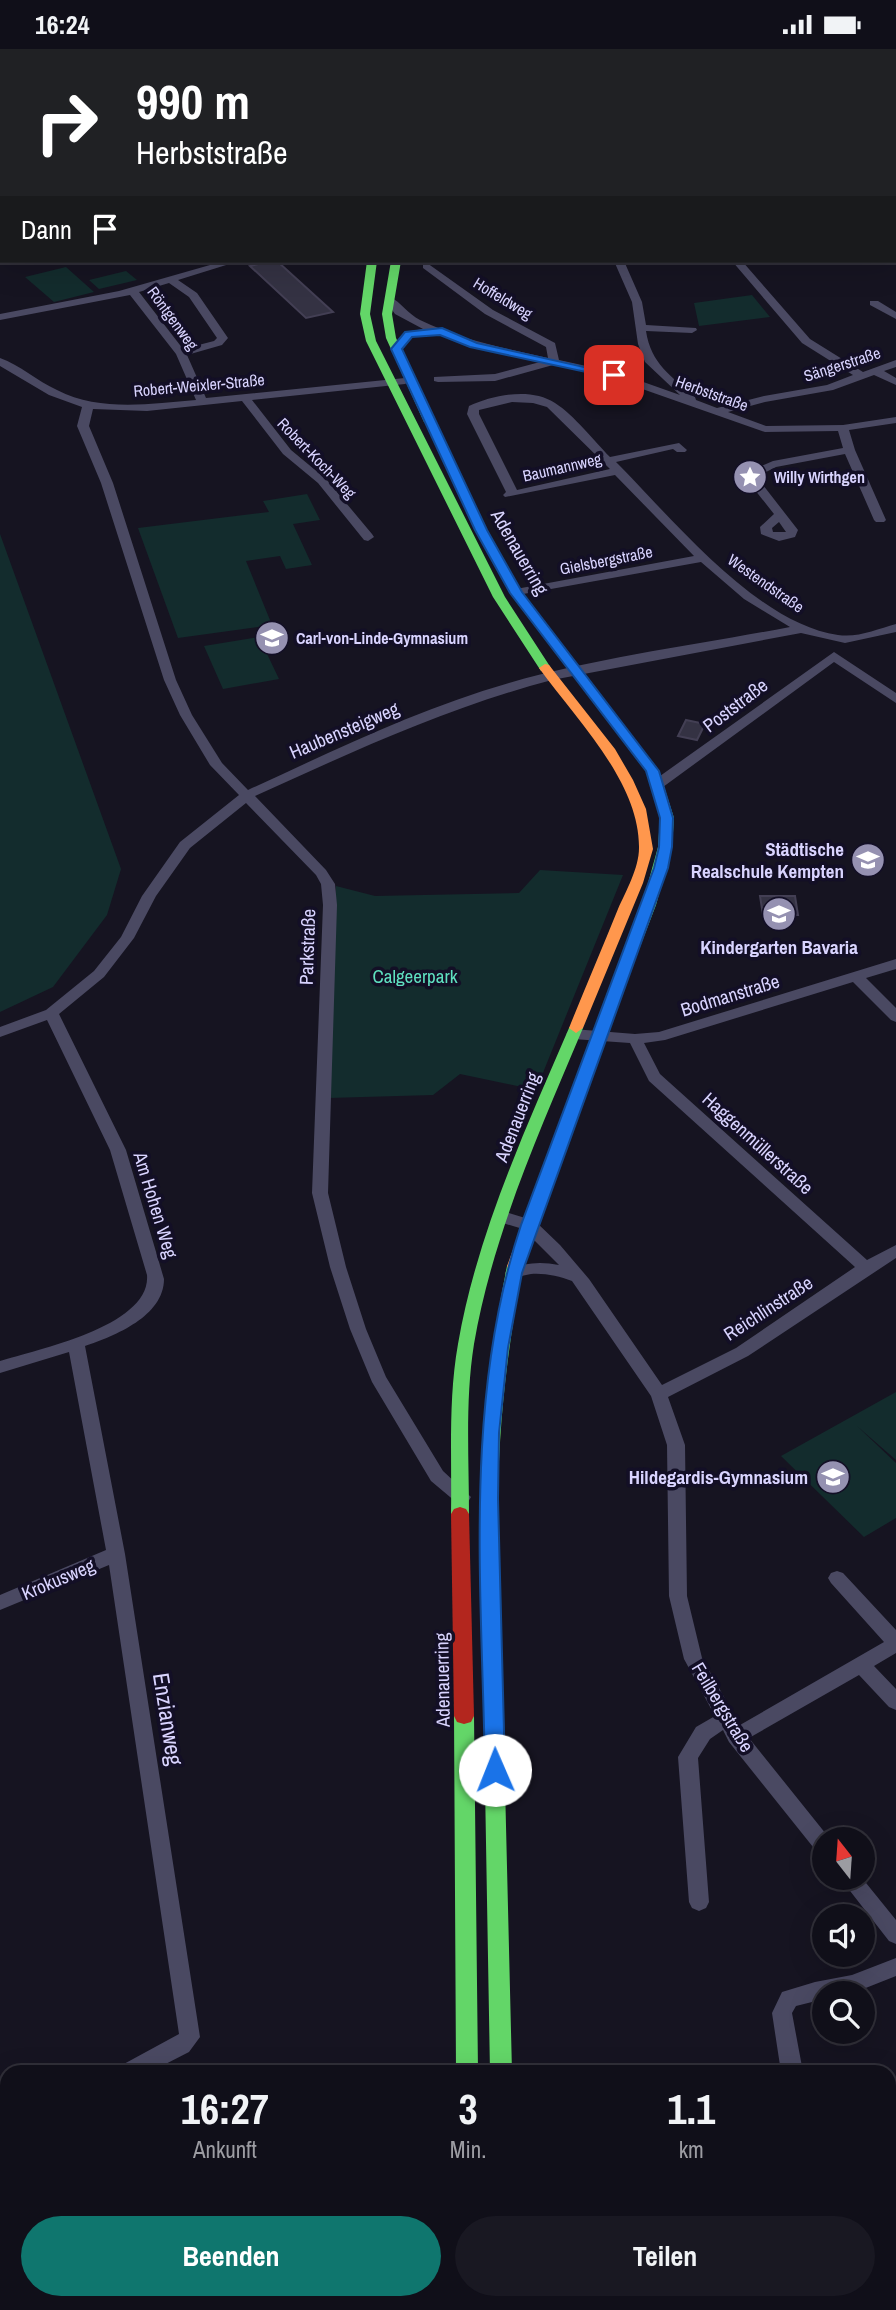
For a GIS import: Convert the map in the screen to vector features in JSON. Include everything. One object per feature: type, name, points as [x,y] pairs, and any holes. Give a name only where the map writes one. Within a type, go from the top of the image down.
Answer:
[{"type":"main road","name":"Adenauerring","points":[[372,263],[365,314],[371,341],[499,597],[551,676],[610,752],[626,780],[639,809],[646,849],[636,883],[526,1147],[482,1275],[466,1346],[460,1497],[467,2065]]},
{"type":"main road","name":"Adenauerring","points":[[396,263],[387,314],[396,349],[481,530],[516,593],[638,751],[658,784],[667,818],[666,847],[661,868],[513,1273],[497,1373],[491,1433],[489,1499],[501,2065]]},
{"type":"street","points":[[0,317],[45,311],[133,291],[227,263]]},
{"type":"street","points":[[620,263],[637,302],[643,344],[650,362],[696,404]]},
{"type":"street","points":[[739,263],[783,318],[806,341],[862,376]]},
{"type":"street","name":"Hoffeldweg","points":[[427,266],[489,312],[551,345],[552,362]]},
{"type":"street","points":[[171,280],[193,295],[223,338],[218,343],[181,353]]},
{"type":"street","name":"Röntgenweg","points":[[133,291],[181,353],[203,403]]},
{"type":"street","name":"Herbststraße","points":[[390,300],[399,312],[415,322],[474,345],[614,375],[765,429],[843,428],[896,420]]},
{"type":"street","points":[[874,303],[896,316]]},
{"type":"street","points":[[641,328],[692,330]]},
{"type":"street","name":"Herbststraße","points":[[396,349],[409,334],[442,332]]},
{"type":"street","name":"Robert-Weixler-Straße","points":[[0,361],[33,382],[88,405],[147,408],[411,381]]},
{"type":"street","points":[[438,379],[491,380],[523,373],[552,362]]},
{"type":"street","name":"Sängerstraße","points":[[716,412],[764,399],[810,393],[896,363]]},
{"type":"street","points":[[875,371],[896,382]]},
{"type":"street","points":[[491,380],[509,400]]},
{"type":"street","name":"Robert-Koch-Weg","points":[[245,398],[287,452],[321,481],[368,537]]},
{"type":"street","name":"Westendstraße","points":[[509,400],[531,398],[551,405],[661,519],[702,558],[746,594],[802,629],[839,639]]},
{"type":"street","name":"Baumannweg","points":[[509,400],[482,403],[473,408],[473,414],[511,495],[617,471]]},
{"type":"street","name":"Parkstraße","points":[[88,405],[83,426],[107,483],[170,680],[186,715],[217,765],[321,873],[328,884],[330,905],[320,1193],[346,1292],[378,1378],[437,1476],[460,1497]]},
{"type":"street","points":[[843,428],[849,450],[880,520]]},
{"type":"street","points":[[607,461],[675,445],[681,450]]},
{"type":"street","points":[[780,516],[757,485],[756,472],[773,464],[849,450]]},
{"type":"street","name":"Gielsbergstraße","points":[[516,593],[702,558]]},
{"type":"street","points":[[896,628],[870,636],[839,639],[834,656],[896,699]]},
{"type":"street","name":"Haubensteigweg","points":[[0,1033],[51,1013],[99,974],[127,938],[149,896],[185,845],[247,795],[408,723],[510,687],[576,671],[802,629]]},
{"type":"street","name":"Poststraße","points":[[658,784],[834,656]]},
{"type":"street","name":"Bodmanstraße","points":[[573,1034],[598,1038],[660,1037],[896,964]]},
{"type":"street","points":[[856,977],[896,1017]]},
{"type":"street","name":"Am Hohen Weg","points":[[0,1367],[76,1342],[131,1319],[149,1300],[156,1281],[153,1263],[118,1150],[51,1013]]},
{"type":"street","name":"Haggenmüllerstraße","points":[[635,1039],[654,1077],[866,1268]]},
{"type":"street","name":"Feilbergstraße","points":[[538,1202],[554,1249]]},
{"type":"street","name":"Feilbergstraße","points":[[502,1217],[529,1225],[554,1249],[579,1278],[659,1394],[676,1445],[678,1596],[693,1659],[736,1736],[812,1831]]},
{"type":"street","name":"Reichlinstraße","points":[[659,1394],[742,1352],[866,1268],[896,1251]]},
{"type":"street","points":[[513,1273],[537,1267],[552,1268],[579,1278]]},
{"type":"street","name":"Enzianweg","points":[[76,1342],[116,1554],[190,2037],[182,2045],[143,2065]]},
{"type":"street","points":[[460,1497],[489,1499]]},
{"type":"street","name":"Krokusweg","points":[[0,1603],[116,1554]]},
{"type":"street","points":[[736,1736],[896,1643],[837,1578]]},
{"type":"street","points":[[861,1665],[896,1702]]},
{"type":"street","points":[[699,1902],[688,1757],[703,1733],[725,1719]]},
{"type":"street","points":[[860,1890],[896,1935]]},
{"type":"street","points":[[791,2065],[782,2013],[789,1999],[853,1984],[896,1967]]},
{"type":"green space","points":[[66,267],[94,292],[54,302],[25,277]]},
{"type":"green space","points":[[126,271],[137,280],[99,289],[89,280]]},
{"type":"green space","points":[[752,295],[770,317],[699,326],[694,303]]},
{"type":"green space","points":[[307,494],[320,520],[293,524],[312,565],[286,569],[280,556],[246,561],[272,625],[178,638],[138,528],[269,512],[263,501]]},
{"type":"green space","points":[[0,534],[121,869],[107,915],[53,987],[0,1012]]},
{"type":"green space","points":[[259,637],[279,679],[223,689],[204,646]]},
{"type":"green space","name":"Calgeerpark","points":[[540,870],[623,875],[536,1090],[460,1074],[433,1095],[328,1098],[336,886],[375,896],[519,893]]},
{"type":"green space","points":[[896,1392],[896,1460],[857,1426],[896,1463],[896,1518],[864,1537],[781,1456]]},
{"type":"building","points":[[279,263],[333,312],[306,318],[250,266]]},
{"type":"building","points":[[686,720],[705,724],[697,740],[678,736]]},
{"type":"building","name":"Kindergarten Bavaria","points":[[760,896],[795,896],[798,915],[763,915]]},
{"type":"traffic: fast","points":[[372,263],[365,314],[371,341],[499,597],[545,668]]},
{"type":"traffic: fast","points":[[396,263],[387,314],[391,338],[430,422]]},
{"type":"traffic: fast","points":[[514,590],[652,771],[667,818],[665,847],[649,905],[614,996]]},
{"type":"traffic: fast","points":[[460,1514],[461,1386],[474,1303],[512,1183],[576,1028]]},
{"type":"traffic: fast","points":[[501,2065],[489,1498],[490,1432],[499,1348],[515,1266]]},
{"type":"traffic: fast","points":[[464,1716],[467,2065]]},
{"type":"traffic: slow","points":[[545,668],[610,752],[626,780],[639,809],[646,849],[636,883],[576,1028]]},
{"type":"traffic: slow","points":[[515,1266],[614,996]]},
{"type":"traffic: jam","points":[[460,1514],[464,1716]]},
{"type":"place","name":"Willy Wirthgen","points":[[750,477]]},
{"type":"place","name":"Carl-von-Linde-Gymnasium","points":[[272,638]]},
{"type":"place","name":"Städtische Realschule Kempten","points":[[868,860]]},
{"type":"place","name":"Kindergarten Bavaria","points":[[779,914]]},
{"type":"place","name":"Hildegardis-Gymnasium","points":[[833,1477]]},
{"type":"route","points":[[495,1770],[489,1499],[491,1433],[499,1348],[513,1273],[529,1225],[661,868],[666,847],[667,818],[660,789],[652,771],[516,593],[481,530],[396,349],[409,334],[442,332],[474,345],[614,375]]}]
